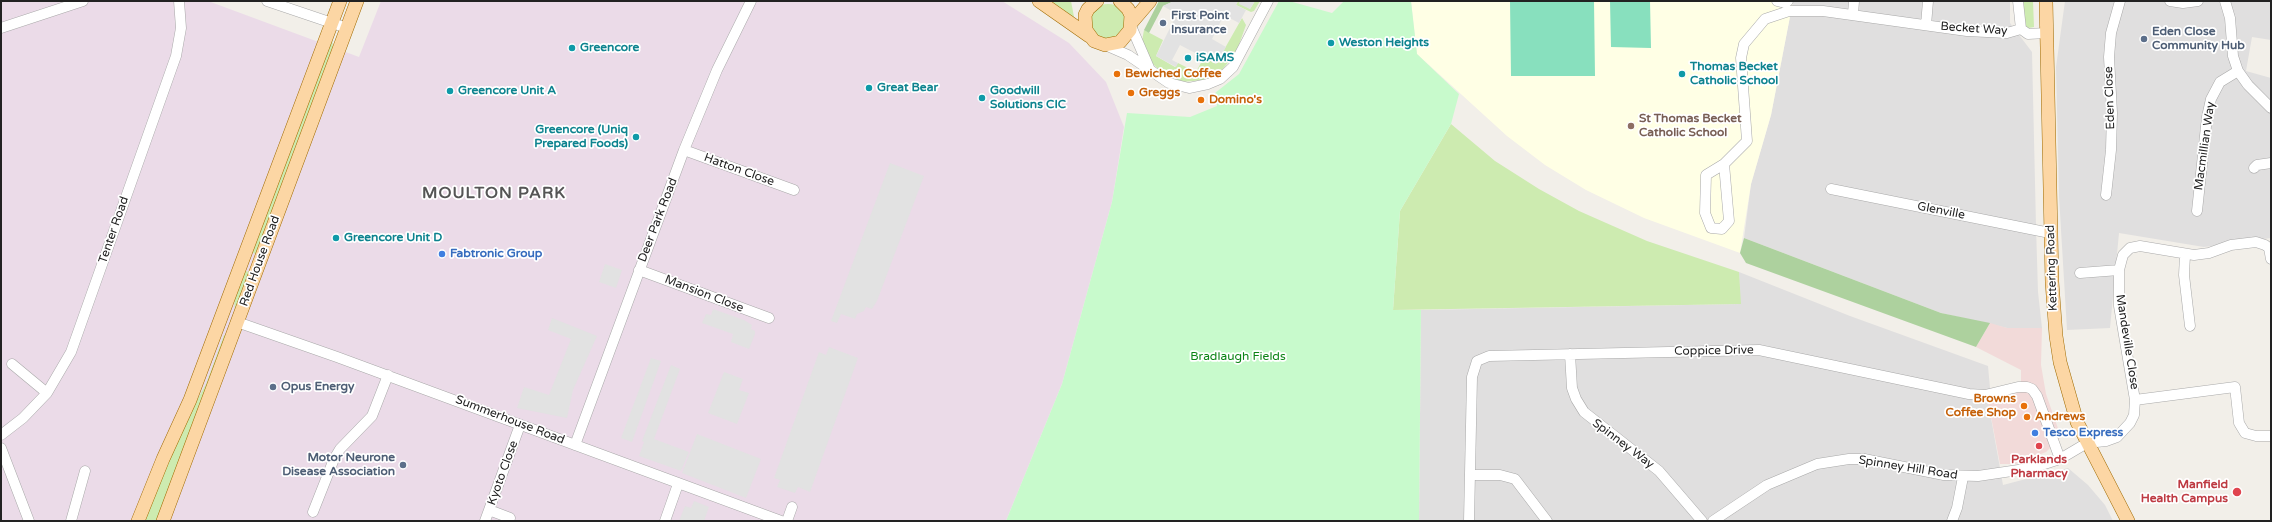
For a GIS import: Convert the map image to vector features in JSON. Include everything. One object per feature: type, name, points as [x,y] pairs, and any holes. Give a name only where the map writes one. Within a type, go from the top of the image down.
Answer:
[{"type":"main road","points":[[138,521],[163,459],[190,400],[340,1]]},
{"type":"main road","name":"Red House Road","points":[[163,521],[357,1]]},
{"type":"main road","points":[[1039,1],[1099,44],[1106,45],[1120,42],[1126,37],[1132,24],[1150,1]]},
{"type":"main road","points":[[1089,36],[1084,22],[1085,15],[1088,9],[1097,1]]},
{"type":"main road","points":[[1120,1],[1128,9],[1132,24]]},
{"type":"main road","name":"Kettering Road","points":[[2046,1],[2050,233],[2053,309],[2060,362],[2077,422],[2128,521]]},
{"type":"main road","points":[[190,400],[203,382],[224,329],[229,324],[237,322]]},
{"type":"street","points":[[1,28],[83,1]]},
{"type":"street","name":"Tenter Road","points":[[1,435],[27,415],[47,393],[64,368],[77,336],[173,64],[180,38],[179,1]]},
{"type":"street","points":[[267,1],[347,28]]},
{"type":"street","name":"Deer Park Road","points":[[575,445],[684,150],[717,70],[751,1]]},
{"type":"street","points":[[1106,45],[1128,55],[1169,83],[1189,88],[1208,84],[1220,79],[1236,62],[1268,1]]},
{"type":"street","points":[[1853,14],[1854,1]]},
{"type":"street","name":"Becket Way","points":[[1926,26],[1928,1]]},
{"type":"street","points":[[2018,1],[2021,29],[2028,34],[2046,33]]},
{"type":"street","name":"Eden Close","points":[[2106,195],[2111,150],[2112,113],[2109,57],[2112,33],[2120,1]]},
{"type":"street","points":[[2170,1],[2183,3],[2198,1]]},
{"type":"street","points":[[2225,1],[2230,18],[2233,56],[2238,71],[2248,85],[2271,108]]},
{"type":"street","points":[[1724,164],[1729,221],[1722,229],[1711,228],[1705,213],[1706,175],[1724,164],[1747,141],[1741,58],[1744,44],[1766,19],[1784,6]]},
{"type":"street","name":"Becket Way","points":[[1784,6],[1853,14],[1926,26],[1993,32],[2011,32],[2021,29]]},
{"type":"street","points":[[1132,24],[1151,71]]},
{"type":"street","name":"Macmillian Way","points":[[2197,211],[2207,117],[2211,99],[2220,82],[2238,71]]},
{"type":"street","name":"Hatton Close","points":[[684,150],[794,190]]},
{"type":"street","points":[[2254,168],[2257,165],[2271,163]]},
{"type":"street","name":"Glenville","points":[[1831,189],[2050,233]]},
{"type":"street","name":"Mandeville Close","points":[[2087,443],[2106,441],[2126,430],[2134,414],[2135,400],[2119,306],[2119,270],[2122,254],[2135,246],[2184,255],[2202,255],[2231,245],[2256,242],[2269,248],[2271,258]]},
{"type":"street","points":[[2184,255],[2184,274],[2190,326]]},
{"type":"street","name":"Mansion Close","points":[[639,270],[769,318]]},
{"type":"street","points":[[2080,273],[2119,270]]},
{"type":"street","name":"Summerhouse Road","points":[[237,322],[388,375],[781,521]]},
{"type":"street","name":"Coppice Drive","points":[[1469,521],[1472,377],[1477,361],[1489,356],[1759,350],[1969,394],[1985,395],[2018,386],[2027,387],[2037,396],[2060,459]]},
{"type":"street","name":"Spinney Way","points":[[1570,354],[1572,388],[1576,399],[1584,412],[1659,471],[1702,521]]},
{"type":"street","points":[[12,364],[47,393]]},
{"type":"street","points":[[313,512],[334,458],[340,449],[372,416],[388,375]]},
{"type":"street","points":[[2135,400],[2235,387],[2239,424],[2245,433],[2256,436],[2271,436]]},
{"type":"street","name":"Kyoto Close","points":[[485,521],[520,425]]},
{"type":"street","name":"Spinney Hill Road","points":[[1713,521],[1767,485],[1817,464],[1864,459],[1920,471],[1963,477],[2017,471],[2060,459],[2087,443]]},
{"type":"street","points":[[1,448],[29,521]]},
{"type":"street","points":[[70,521],[85,470]]},
{"type":"street","points":[[1470,475],[1500,475],[1515,479],[1547,521]]},
{"type":"street","points":[[1952,521],[1958,508],[1963,477]]},
{"type":"street","points":[[665,521],[678,484]]},
{"type":"street","points":[[787,521],[792,507]]},
{"type":"street","points":[[489,510],[510,518]]},
{"type":"shaded area","points":[[1,1],[208,1],[359,57],[381,1],[1002,1],[1069,43],[1106,82],[1124,127],[1112,202],[1062,384],[1006,521],[1,521]]},
{"type":"shaded area","points":[[1174,1],[1238,1],[1236,5],[1246,10],[1239,23],[1224,15],[1212,39],[1226,47],[1216,64],[1180,45],[1172,60],[1178,63],[1176,67],[1156,56],[1177,14],[1163,6]]},
{"type":"shaded area","points":[[1240,1],[1255,1],[1250,9],[1239,4]]},
{"type":"shaded area","name":"St Thomas Becket Catholic School","points":[[1411,1],[1793,1],[1771,115],[1751,184],[1740,253],[1644,218],[1586,190],[1545,165],[1507,136],[1417,54]]},
{"type":"shaded area","points":[[1793,1],[2010,1],[2010,23],[2032,52],[2038,292],[2042,328],[2007,328],[1941,313],[1744,238],[1751,184],[1771,115]]},
{"type":"shaded area","points":[[2065,1],[2271,1],[2271,40],[2252,37],[2246,71],[2271,78],[2271,238],[2204,247],[2119,233],[2110,328],[2067,330],[2059,196],[2056,67]]},
{"type":"shaded area","points":[[890,163],[924,176],[877,301],[872,309],[866,307],[864,311],[857,314],[855,319],[841,314],[837,323],[831,321]]},
{"type":"shaded area","points":[[605,264],[622,270],[616,288],[599,282]]},
{"type":"shaded area","points":[[1739,272],[1850,316],[1988,366],[1990,388],[1988,401],[2003,485],[2068,468],[2088,485],[2105,505],[2113,521],[1419,521],[1421,310],[1740,304]]},
{"type":"shaded area","points":[[713,309],[744,320],[752,325],[751,329],[755,331],[755,334],[749,349],[731,342],[733,334],[702,323],[706,314],[711,315]]},
{"type":"shaded area","points":[[552,318],[597,336],[573,390],[567,418],[517,408],[524,387],[549,395],[571,339],[548,330]]},
{"type":"shaded area","points":[[1990,323],[2007,328],[2042,328],[2041,365],[2046,394],[2061,437],[2046,452],[2016,464],[2000,464],[1988,401],[2021,392],[2021,370],[1976,347]]},
{"type":"shaded area","points":[[829,347],[858,358],[810,492],[798,487],[795,493],[777,487],[780,480],[774,478],[819,352],[826,355]]},
{"type":"shaded area","points":[[651,358],[661,361],[632,442],[621,438]]},
{"type":"shaded area","points":[[671,365],[680,369],[654,439],[689,452],[681,471],[639,456],[644,442],[642,441]]},
{"type":"shaded area","points":[[724,372],[743,379],[739,390],[749,393],[737,424],[708,413]]},
{"type":"shaded area","points":[[697,434],[761,459],[746,498],[682,473]]},
{"type":"shaded area","points":[[694,501],[709,507],[704,521],[679,521],[685,506],[691,508]]},
{"type":"green space","points":[[1047,1],[1071,1],[1075,22]]},
{"type":"green space","points":[[1159,1],[1174,1],[1163,6],[1149,33],[1144,30]]},
{"type":"green space","points":[[1238,1],[1250,9],[1255,1],[1260,1],[1254,11],[1251,12],[1236,5]]},
{"type":"green space","name":"Bradlaugh Fields","points":[[1279,1],[1289,1],[1332,13],[1344,1],[1411,1],[1417,54],[1459,94],[1451,124],[1400,211],[1393,310],[1421,310],[1419,521],[1006,521],[1062,384],[1112,202],[1127,113],[1190,117],[1217,106],[1215,93],[1239,74]]},
{"type":"green space","points":[[1510,1],[1594,1],[1595,76],[1511,76]]},
{"type":"green space","points":[[1610,1],[1650,1],[1651,48],[1611,47]]},
{"type":"green space","points":[[2023,1],[2033,1],[2034,27],[2023,29]]},
{"type":"green space","points":[[1108,4],[1118,7],[1123,12],[1126,22],[1123,32],[1118,37],[1108,40],[1098,37],[1093,32],[1090,22],[1093,12],[1098,7]]},
{"type":"green space","points":[[1242,18],[1246,25],[1236,53],[1221,71],[1204,80],[1182,82],[1161,72],[1150,61],[1142,41],[1144,30],[1163,40],[1156,56],[1175,67],[1178,63],[1196,72],[1204,57],[1216,64]]},
{"type":"green space","points":[[332,37],[333,48],[257,255],[252,252]]},
{"type":"green space","points":[[1451,124],[1495,161],[1539,189],[1579,211],[1647,241],[1739,272],[1741,304],[1393,310],[1400,211]]},
{"type":"green space","points":[[1744,238],[1941,313],[1990,323],[1976,347],[1746,263],[1740,253]]},
{"type":"green space","points":[[245,271],[250,272],[235,311],[234,298]]},
{"type":"green space","points":[[224,335],[226,336],[158,521],[144,521],[186,420],[206,384]]},
{"type":"place","name":"First Point Insurance","points":[[1163,23]]},
{"type":"place","name":"Eden Close Community Hub","points":[[2144,39]]},
{"type":"place","name":"Weston Heights","points":[[1331,43]]},
{"type":"place","name":"Greencore","points":[[572,48]]},
{"type":"place","name":"iSAMS","points":[[1188,58]]},
{"type":"place","name":"Bewiched Coffee","points":[[1117,74]]},
{"type":"place","name":"Thomas Becket Catholic School","points":[[1682,74]]},
{"type":"place","name":"Great Bear","points":[[869,88]]},
{"type":"place","name":"Greencore Unit A","points":[[450,91]]},
{"type":"place","name":"Greggs","points":[[1131,93]]},
{"type":"place","name":"Goodwill Solutions CIC","points":[[982,98]]},
{"type":"place","name":"Domino's","points":[[1201,100]]},
{"type":"place","name":"St Thomas Becket Catholic School","points":[[1631,126]]},
{"type":"place","name":"Greencore (Uniq Prepared Foods)","points":[[636,137]]},
{"type":"place","name":"Greencore Unit D","points":[[336,238]]},
{"type":"place","name":"Fabtronic Group","points":[[442,254]]},
{"type":"place","name":"Opus Energy","points":[[273,387]]},
{"type":"place","name":"Browns Coffee Shop","points":[[2024,406]]},
{"type":"place","name":"Andrews","points":[[2027,417]]},
{"type":"place","name":"Tesco Express","points":[[2035,433]]},
{"type":"place","name":"Parklands Pharmacy","points":[[2039,446]]},
{"type":"place","name":"Motor Neurone Disease Association","points":[[403,465]]},
{"type":"place","name":"Manfield Health Campus","points":[[2237,492]]},
{"type":"district","name":"MOULTON PARK","points":[[494,194]]}]
